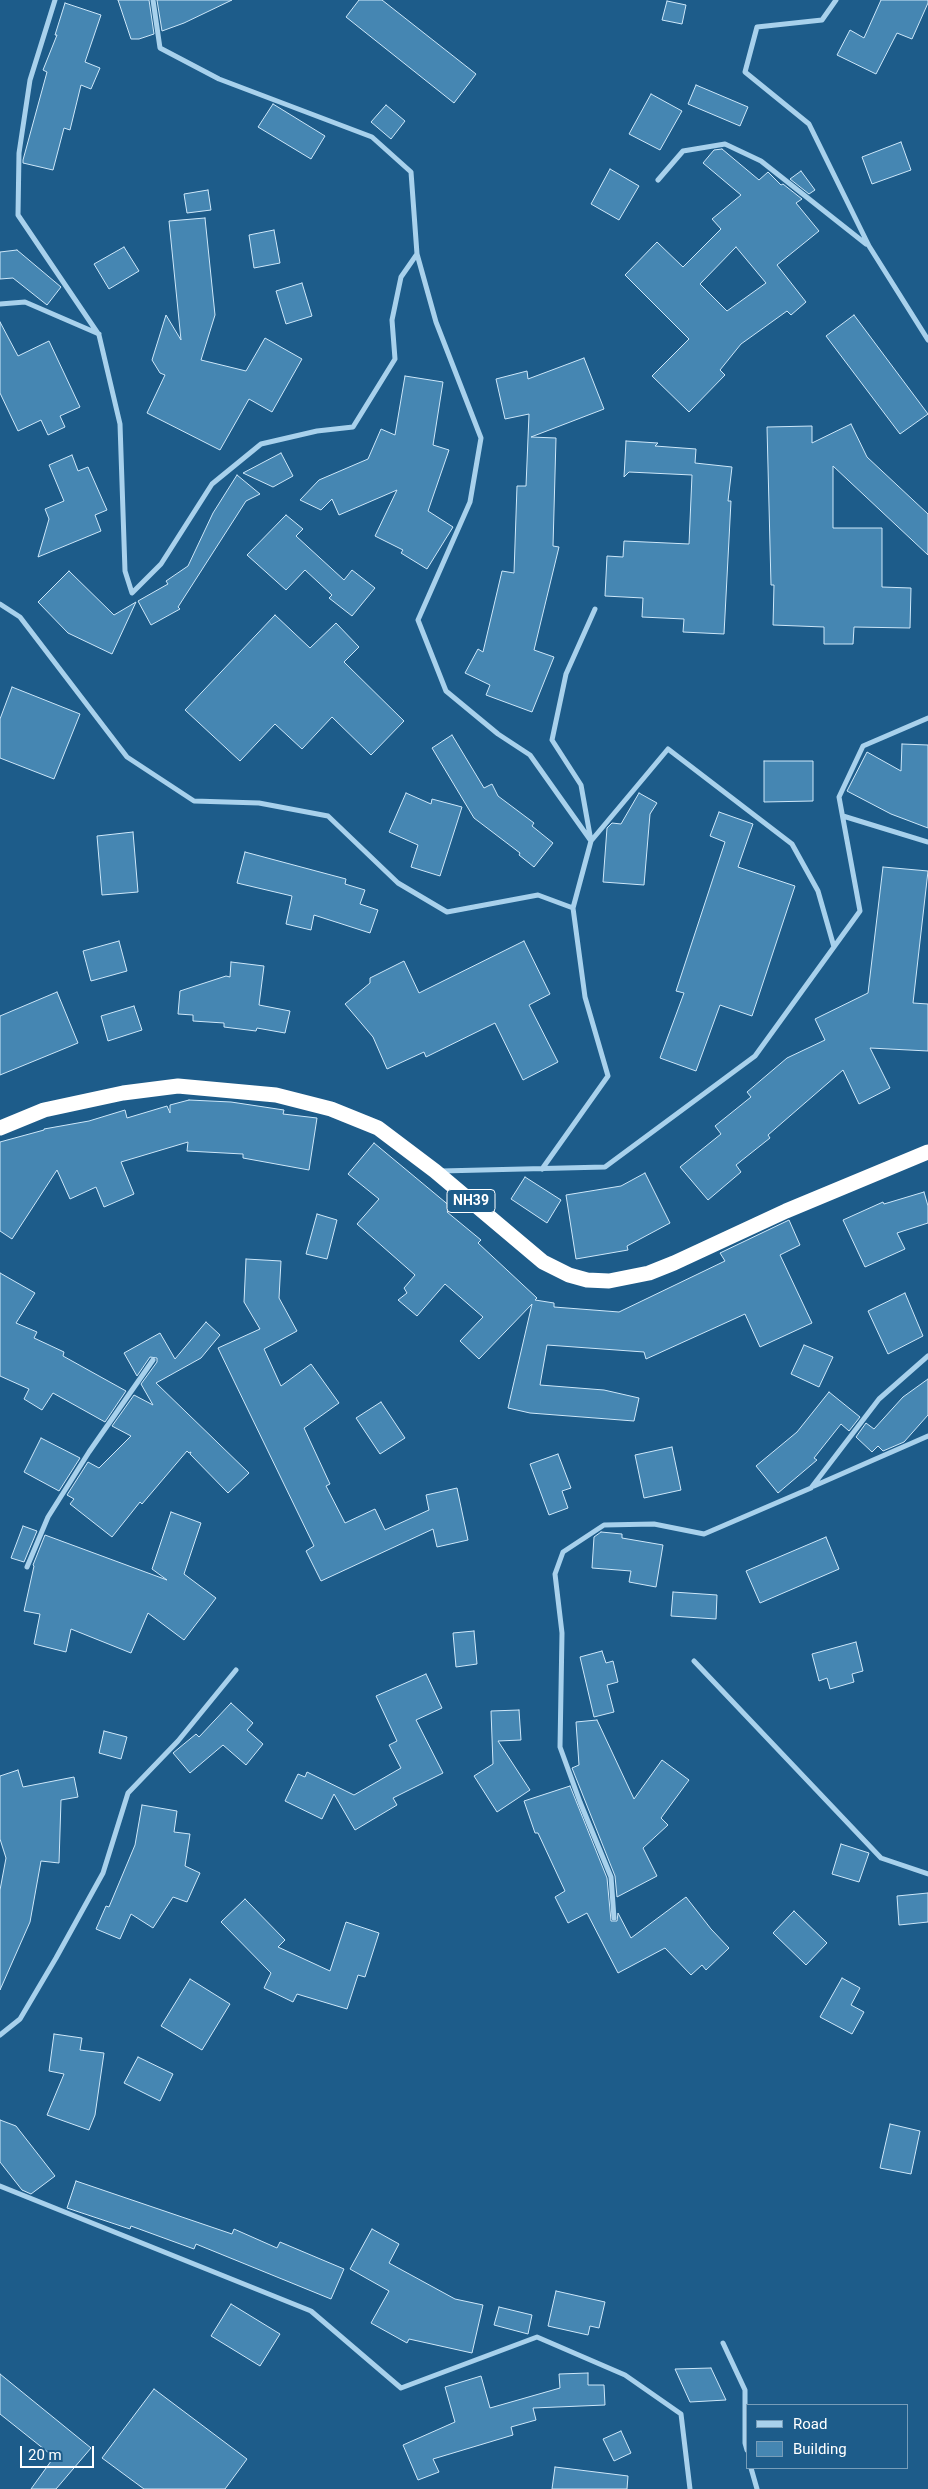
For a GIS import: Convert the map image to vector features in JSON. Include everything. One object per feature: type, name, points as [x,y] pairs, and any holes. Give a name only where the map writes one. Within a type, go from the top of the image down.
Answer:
[{"type":"highway","name":"NH39","points":[[0,1128],[44,1110],[123,1093],[178,1086],[276,1095],[331,1109],[378,1128],[435,1171],[543,1262],[569,1275],[588,1280],[609,1281],[627,1279],[674,1263],[786,1211],[928,1152]]},
{"type":"street","points":[[54,0],[30,80],[19,153],[18,215],[99,334],[120,424],[125,571],[132,593],[160,564],[212,484],[260,444],[318,431],[353,427],[394,359],[392,320],[402,277],[417,254]]},
{"type":"street","points":[[154,0],[160,48],[219,79],[372,137],[411,172],[417,254],[436,322],[481,438],[470,502],[418,620],[446,691],[498,734],[530,755],[591,841]]},
{"type":"street","points":[[836,0],[822,20],[757,27],[745,72],[810,124],[868,246],[928,340]]},
{"type":"street","points":[[658,180],[684,151],[725,144],[761,161],[868,246]]},
{"type":"street","points":[[0,304],[24,302],[99,334]]},
{"type":"street","points":[[0,604],[20,617],[127,757],[194,801],[259,802],[328,816],[398,883],[447,912],[538,895],[573,908]]},
{"type":"street","points":[[591,841],[581,785],[552,740],[566,674],[595,609]]},
{"type":"street","points":[[435,1171],[605,1167],[755,1056],[860,911],[839,797],[862,746],[928,718]]},
{"type":"street","points":[[542,1169],[608,1076],[584,997],[573,908],[591,841],[668,749],[792,844],[818,891],[834,947]]},
{"type":"street","points":[[842,816],[928,842]]},
{"type":"street","points":[[811,1488],[879,1399],[928,1356]]},
{"type":"street","points":[[28,1567],[48,1517],[89,1452],[153,1360]]},
{"type":"street","points":[[614,1918],[611,1877],[560,1747],[562,1633],[556,1574],[563,1552],[604,1525],[654,1524],[704,1534],[928,1436]]},
{"type":"street","points":[[694,1661],[881,1858],[928,1874]]},
{"type":"street","points":[[0,2035],[20,2019],[103,1873],[128,1793],[178,1741],[236,1670]]},
{"type":"street","points":[[0,2186],[311,2311],[401,2388],[537,2337],[625,2375],[681,2414],[690,2489]]},
{"type":"street","points":[[723,2343],[745,2390],[746,2420]]},
{"type":"street","points":[[751,2469],[757,2489]]},
{"type":"building","points":[[118,0],[149,0],[154,34],[139,39],[131,39]]},
{"type":"building","points":[[157,0],[232,0],[184,23],[162,31]]},
{"type":"building","points":[[359,0],[382,0],[476,74],[454,103],[346,17]]},
{"type":"building","points":[[881,0],[928,0],[928,3],[912,39],[897,33],[876,74],[837,55],[850,30],[864,38]]},
{"type":"building","points":[[667,1],[686,5],[682,24],[662,20]]},
{"type":"building","points":[[65,3],[101,15],[85,62],[100,68],[91,89],[81,85],[70,130],[64,128],[53,170],[23,163],[23,160],[47,72],[43,70],[57,35],[55,35]]},
{"type":"building","points":[[696,85],[748,107],[740,126],[688,104]]},
{"type":"building","points":[[651,94],[682,111],[660,150],[629,134]]},
{"type":"building","points":[[273,104],[325,136],[311,159],[258,127]]},
{"type":"building","points":[[386,105],[405,121],[391,139],[371,122]]},
{"type":"building","points":[[901,142],[911,170],[872,184],[862,157]]},
{"type":"building","points":[[722,149],[759,180],[768,172],[781,185],[783,184],[802,199],[796,203],[819,231],[777,265],[806,302],[791,315],[787,311],[741,344],[720,370],[725,375],[689,412],[652,376],[689,339],[625,275],[657,242],[683,267],[721,229],[712,219],[741,195],[703,163],[714,150]],"holes":[[[736,247],[766,283],[727,311],[700,284]]]},
{"type":"building","points":[[610,169],[639,186],[619,220],[591,204]]},
{"type":"building","points":[[801,171],[815,190],[809,194],[790,179]]},
{"type":"building","points":[[208,190],[211,210],[187,213],[184,194]]},
{"type":"building","points":[[205,218],[215,315],[201,360],[246,371],[265,338],[302,359],[272,412],[249,399],[220,450],[147,413],[165,375],[160,373],[152,360],[166,315],[181,340],[169,221]]},
{"type":"building","points":[[274,230],[280,263],[254,268],[249,235]]},
{"type":"building","points":[[124,247],[139,271],[109,289],[94,264]]},
{"type":"building","points":[[17,250],[61,287],[47,305],[13,278],[0,279],[0,252]]},
{"type":"building","points":[[302,283],[312,316],[286,324],[276,291]]},
{"type":"building","points":[[854,315],[928,414],[900,434],[826,336]]},
{"type":"building","points":[[0,322],[18,356],[49,341],[80,407],[60,416],[65,427],[48,435],[41,420],[18,431],[0,393]]},
{"type":"building","points":[[584,358],[604,409],[531,437],[556,438],[553,546],[559,547],[534,650],[554,657],[532,712],[486,695],[490,685],[465,673],[478,649],[483,652],[502,571],[514,573],[517,486],[526,486],[529,414],[505,419],[496,379],[527,371],[528,379]]},
{"type":"building","points":[[405,376],[443,382],[433,445],[449,450],[428,511],[453,527],[427,569],[401,553],[403,550],[375,536],[397,490],[339,515],[332,499],[321,510],[300,500],[319,480],[368,459],[381,429],[395,435]]},
{"type":"building","points":[[851,424],[867,457],[928,514],[928,555],[833,466],[833,528],[882,528],[882,587],[911,588],[910,628],[854,627],[853,644],[824,644],[824,627],[773,625],[774,585],[771,585],[767,427],[812,426],[812,443]]},
{"type":"building","points":[[626,441],[658,443],[655,446],[696,449],[695,463],[732,467],[728,501],[731,501],[724,634],[683,632],[684,619],[642,617],[643,598],[605,596],[607,556],[623,557],[624,541],[689,544],[692,475],[629,472],[624,477]]},
{"type":"building","points":[[281,453],[293,476],[273,487],[243,473]]},
{"type":"building","points":[[72,455],[78,471],[88,467],[107,510],[95,515],[101,531],[38,557],[49,519],[45,509],[64,501],[49,465]]},
{"type":"building","points":[[237,475],[260,494],[246,501],[178,607],[180,609],[151,625],[138,601],[168,584],[166,581],[188,566],[213,513]]},
{"type":"building","points":[[286,515],[303,529],[296,536],[344,580],[352,570],[375,588],[352,616],[329,598],[332,595],[305,570],[286,590],[247,555]]},
{"type":"building","points":[[69,571],[114,615],[136,602],[112,654],[68,633],[38,602]]},
{"type":"building","points":[[275,615],[310,648],[336,623],[359,647],[344,662],[404,721],[371,755],[332,717],[302,749],[275,724],[240,761],[185,710]]},
{"type":"building","points":[[12,687],[80,714],[54,779],[0,758],[0,719]]},
{"type":"building","points":[[452,735],[484,788],[492,784],[498,796],[534,823],[532,826],[553,843],[534,867],[519,855],[520,853],[474,818],[432,748]]},
{"type":"building","points":[[902,744],[928,745],[928,828],[891,814],[847,791],[867,752],[901,771]]},
{"type":"building","points":[[764,761],[813,761],[813,801],[764,802]]},
{"type":"building","points":[[406,793],[431,804],[432,799],[462,807],[440,876],[411,867],[418,845],[389,832]]},
{"type":"building","points":[[639,793],[657,803],[650,814],[644,885],[603,882],[607,828],[612,823],[621,824]]},
{"type":"building","points":[[719,812],[753,824],[738,867],[795,886],[752,1016],[720,1005],[696,1071],[660,1058],[684,993],[676,991],[725,842],[710,836]]},
{"type":"building","points":[[133,832],[138,892],[102,895],[97,836]]},
{"type":"building","points":[[245,852],[346,879],[345,884],[365,890],[360,904],[378,910],[370,933],[314,915],[311,930],[286,924],[292,896],[237,883]]},
{"type":"building","points":[[883,867],[928,871],[913,1003],[928,1004],[928,1051],[870,1048],[890,1088],[859,1104],[843,1070],[768,1135],[770,1138],[736,1165],[741,1172],[708,1200],[680,1167],[721,1134],[715,1126],[751,1097],[747,1092],[787,1058],[825,1040],[815,1019],[868,993]]},
{"type":"building","points":[[119,941],[127,971],[91,981],[83,951]]},
{"type":"building","points":[[524,941],[550,994],[529,1005],[558,1062],[523,1080],[495,1023],[426,1057],[424,1052],[387,1069],[373,1037],[345,1004],[370,983],[370,978],[404,961],[419,993]]},
{"type":"building","points":[[231,962],[264,966],[259,1005],[290,1011],[285,1033],[257,1028],[256,1031],[224,1027],[224,1023],[193,1021],[193,1015],[178,1014],[180,991],[226,976],[230,977]]},
{"type":"building","points":[[57,992],[78,1043],[0,1075],[0,1016]]},
{"type":"building","points":[[134,1006],[142,1030],[108,1041],[101,1016]]},
{"type":"building","points":[[189,1100],[231,1102],[284,1110],[283,1114],[317,1118],[309,1170],[243,1158],[243,1154],[187,1151],[188,1142],[121,1162],[134,1194],[104,1207],[96,1187],[70,1199],[57,1170],[12,1239],[0,1231],[0,1142],[44,1129],[89,1121],[125,1110],[127,1118],[167,1106],[170,1113],[170,1105]]},
{"type":"building","points":[[374,1143],[451,1207],[447,1212],[481,1240],[478,1243],[537,1298],[535,1300],[554,1303],[554,1307],[619,1312],[725,1261],[720,1253],[789,1220],[800,1245],[780,1255],[812,1323],[760,1347],[745,1314],[646,1359],[644,1352],[547,1345],[540,1385],[604,1390],[639,1398],[634,1421],[530,1413],[508,1408],[532,1304],[479,1359],[460,1341],[483,1317],[445,1284],[417,1316],[398,1300],[407,1293],[404,1288],[415,1275],[357,1224],[379,1199],[348,1174]]},
{"type":"building","points":[[645,1173],[670,1223],[627,1246],[628,1250],[576,1259],[566,1195],[621,1186]]},
{"type":"building","points":[[525,1177],[561,1200],[547,1223],[511,1199]]},
{"type":"building","points":[[924,1192],[928,1206],[928,1223],[897,1233],[905,1249],[865,1267],[843,1220],[883,1202],[884,1204]]},
{"type":"building","points":[[317,1214],[337,1220],[327,1259],[306,1254]]},
{"type":"building","points":[[246,1259],[281,1261],[279,1298],[297,1331],[264,1349],[281,1386],[311,1364],[339,1403],[304,1428],[330,1484],[326,1486],[345,1523],[375,1509],[385,1530],[429,1510],[426,1495],[457,1488],[468,1540],[437,1547],[433,1529],[321,1581],[306,1551],[314,1546],[218,1348],[260,1329],[244,1302]]},
{"type":"building","points":[[0,1273],[35,1293],[16,1323],[37,1332],[34,1338],[64,1352],[63,1356],[126,1391],[105,1422],[53,1393],[42,1410],[24,1399],[29,1389],[0,1376]]},
{"type":"building","points":[[905,1293],[923,1336],[888,1354],[868,1311]]},
{"type":"building","points":[[206,1322],[220,1335],[201,1358],[156,1383],[249,1473],[228,1493],[190,1454],[191,1452],[187,1451],[142,1504],[140,1502],[112,1537],[70,1504],[74,1499],[67,1495],[88,1462],[99,1468],[131,1436],[112,1426],[134,1395],[153,1405],[141,1384],[157,1362],[157,1358],[150,1357],[137,1376],[124,1353],[160,1333],[175,1359]]},
{"type":"building","points":[[804,1345],[833,1357],[819,1387],[791,1374]]},
{"type":"building","points":[[928,1379],[928,1415],[904,1442],[883,1451],[878,1446],[872,1452],[856,1437],[866,1423],[874,1429],[903,1397]]},
{"type":"building","points":[[829,1392],[860,1417],[849,1431],[841,1424],[814,1458],[817,1460],[778,1493],[756,1466],[797,1432]]},
{"type":"building","points":[[381,1402],[405,1438],[380,1454],[356,1418]]},
{"type":"building","points":[[41,1438],[80,1458],[59,1491],[24,1472]]},
{"type":"building","points":[[672,1447],[681,1490],[644,1498],[635,1455]]},
{"type":"building","points":[[558,1454],[571,1488],[562,1491],[568,1508],[549,1515],[530,1464]]},
{"type":"building","points":[[171,1512],[201,1523],[184,1574],[216,1598],[184,1640],[148,1613],[131,1653],[71,1629],[66,1652],[34,1644],[40,1614],[24,1611],[33,1565],[45,1535],[167,1580],[152,1569]]},
{"type":"building","points":[[23,1526],[37,1531],[24,1562],[11,1558]]},
{"type":"building","points":[[601,1532],[622,1534],[622,1538],[663,1545],[656,1587],[629,1582],[631,1571],[592,1568],[594,1537]]},
{"type":"building","points":[[826,1537],[839,1569],[760,1603],[746,1571]]},
{"type":"building","points":[[673,1592],[717,1595],[716,1619],[671,1616]]},
{"type":"building","points":[[474,1631],[477,1664],[456,1667],[453,1633]]},
{"type":"building","points":[[856,1642],[863,1671],[852,1674],[854,1682],[830,1689],[827,1678],[819,1681],[812,1654]]},
{"type":"building","points":[[602,1651],[606,1663],[613,1661],[618,1682],[607,1685],[614,1712],[594,1717],[580,1657]]},
{"type":"building","points":[[426,1674],[442,1708],[416,1720],[443,1773],[393,1798],[397,1805],[355,1830],[334,1794],[322,1819],[285,1801],[298,1774],[305,1777],[307,1772],[354,1795],[401,1768],[389,1745],[397,1741],[376,1696]]},
{"type":"building","points":[[231,1703],[253,1723],[247,1730],[263,1744],[246,1765],[223,1745],[190,1773],[173,1753],[196,1734],[199,1737]]},
{"type":"building","points":[[519,1710],[521,1740],[498,1741],[530,1790],[497,1812],[474,1776],[493,1764],[491,1711]]},
{"type":"building","points":[[597,1720],[634,1799],[662,1760],[689,1780],[661,1818],[668,1825],[643,1848],[657,1876],[617,1897],[615,1876],[572,1768],[579,1765],[576,1722]]},
{"type":"building","points":[[104,1731],[127,1737],[121,1759],[99,1753]]},
{"type":"building","points":[[18,1770],[23,1787],[74,1777],[78,1797],[61,1800],[59,1863],[41,1861],[30,1922],[0,1990],[0,1890],[6,1858],[0,1839],[0,1776]]},
{"type":"building","points":[[570,1786],[607,1878],[611,1921],[617,1921],[618,1913],[631,1938],[686,1897],[711,1929],[729,1948],[706,1970],[702,1965],[691,1975],[665,1948],[618,1973],[587,1913],[568,1923],[555,1897],[565,1891],[538,1833],[535,1833],[524,1801]]},
{"type":"building","points":[[142,1805],[177,1811],[174,1832],[190,1834],[185,1866],[200,1873],[187,1902],[173,1897],[153,1928],[131,1914],[120,1939],[96,1929],[106,1906],[109,1907],[135,1845]]},
{"type":"building","points":[[841,1844],[869,1853],[859,1882],[832,1874]]},
{"type":"building","points":[[928,1893],[928,1922],[899,1925],[897,1896]]},
{"type":"building","points":[[245,1899],[285,1940],[278,1947],[330,1971],[346,1922],[379,1933],[365,1977],[358,1975],[347,2009],[297,1994],[293,2002],[264,1988],[271,1973],[221,1922]]},
{"type":"building","points":[[794,1911],[827,1943],[806,1965],[773,1933]]},
{"type":"building","points":[[842,1978],[860,1988],[851,2005],[864,2012],[852,2034],[820,2017]]},
{"type":"building","points":[[190,1979],[230,2004],[202,2050],[161,2026]]},
{"type":"building","points":[[54,2034],[82,2038],[80,2050],[104,2053],[95,2115],[89,2130],[47,2115],[64,2074],[49,2071]]},
{"type":"building","points":[[138,2057],[173,2074],[160,2101],[124,2083]]},
{"type":"building","points":[[0,2120],[16,2126],[55,2176],[31,2194],[22,2190],[0,2162]]},
{"type":"building","points":[[890,2124],[920,2131],[911,2174],[880,2168]]},
{"type":"building","points":[[76,2181],[232,2234],[234,2229],[277,2248],[280,2242],[344,2269],[331,2299],[196,2244],[194,2249],[131,2226],[130,2229],[67,2208]]},
{"type":"building","points":[[372,2229],[399,2244],[389,2263],[455,2299],[483,2305],[472,2353],[409,2339],[407,2343],[371,2323],[389,2291],[350,2269]]},
{"type":"building","points":[[556,2291],[605,2302],[599,2328],[590,2326],[588,2335],[548,2326]]},
{"type":"building","points":[[231,2304],[280,2334],[260,2366],[211,2336]]},
{"type":"building","points":[[499,2307],[532,2315],[528,2334],[494,2325]]},
{"type":"building","points":[[711,2368],[726,2400],[690,2402],[675,2369]]},
{"type":"building","points":[[588,2373],[588,2385],[604,2385],[605,2405],[533,2408],[536,2420],[511,2427],[513,2435],[433,2459],[439,2472],[418,2480],[403,2445],[455,2422],[445,2387],[481,2376],[490,2408],[560,2388],[559,2374]]},
{"type":"building","points":[[0,2374],[91,2448],[56,2489],[31,2489],[54,2457],[0,2414]]},
{"type":"building","points":[[154,2389],[247,2459],[225,2489],[144,2489],[102,2458]]},
{"type":"building","points":[[621,2431],[631,2453],[614,2461],[603,2439]]},
{"type":"building","points":[[555,2467],[628,2476],[627,2489],[552,2489]]}]
